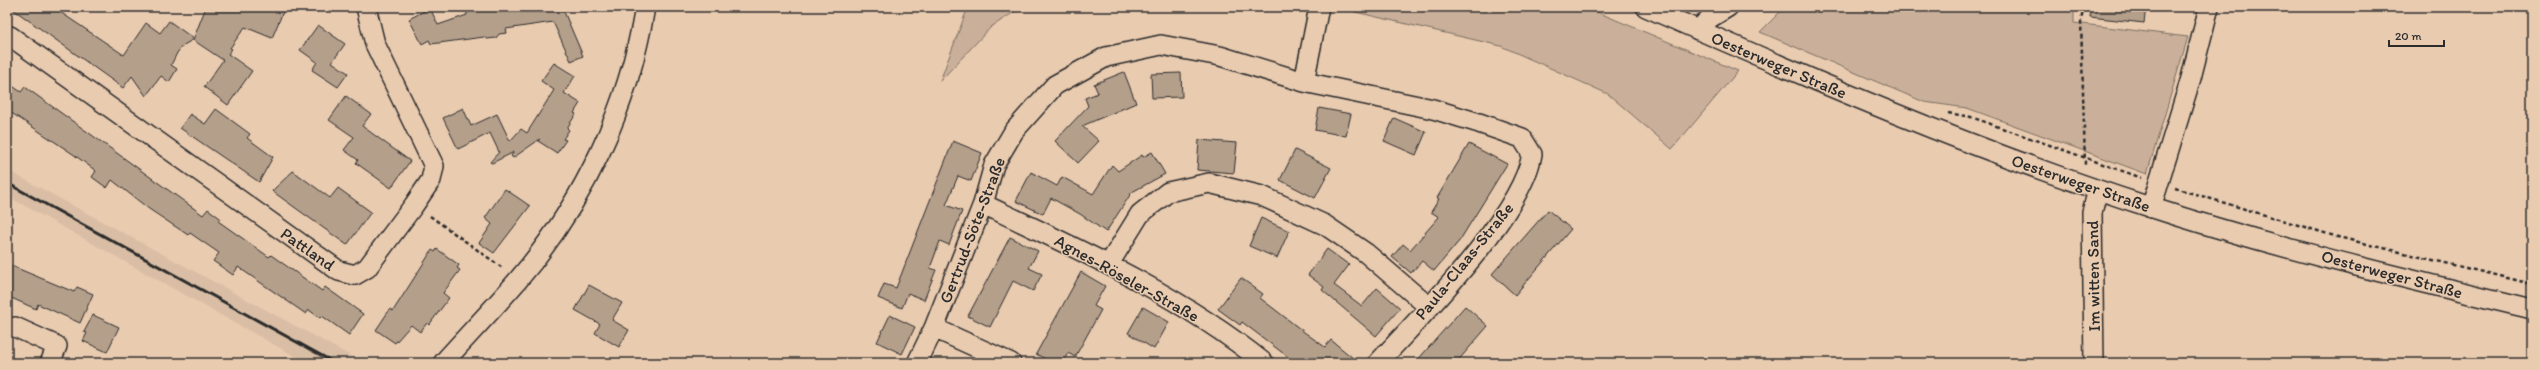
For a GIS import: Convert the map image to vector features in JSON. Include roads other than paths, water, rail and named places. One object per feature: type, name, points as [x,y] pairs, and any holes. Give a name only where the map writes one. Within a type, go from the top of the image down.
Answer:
[{"type":"street","name":"Pattland","points":[[10,36],[339,271],[355,275],[367,268],[414,205],[432,180],[434,166],[374,44],[366,7]]},
{"type":"street","points":[[443,363],[519,279],[578,195],[601,149],[621,101],[639,41],[645,7]]},
{"type":"street","points":[[1304,82],[1320,7]]},
{"type":"street","name":"Oesterweger Straße","points":[[1646,7],[1841,92],[1962,140],[2098,190],[2151,208],[2344,262],[2532,309]]},
{"type":"street","points":[[1698,30],[1710,18],[1728,7]]},
{"type":"street","points":[[2151,208],[2160,184],[2209,7]]},
{"type":"street","name":"Gertrud-Söte-Straße","points":[[917,363],[934,328],[983,204],[994,166],[1014,131],[1055,85],[1106,57],[1161,45],[1220,56],[1304,82]]},
{"type":"street","name":"Paula-Claas-Straße","points":[[1304,82],[1433,109],[1479,123],[1522,138],[1532,154],[1530,168],[1512,203],[1491,233],[1429,307],[1378,363]]},
{"type":"street","points":[[1109,264],[1140,214],[1168,192],[1209,183],[1262,196],[1324,225],[1366,253],[1429,307]]},
{"type":"street","name":"Im witten Sand","points":[[2094,363],[2092,212],[2098,190]]},
{"type":"street","name":"Agnes-Röseler-Straße","points":[[983,204],[1109,264],[1230,335],[1264,363]]},
{"type":"street","points":[[15,327],[57,346],[50,363]]},
{"type":"street","points":[[934,328],[1011,363]]},
{"type":"railway","points":[[7,183],[335,363]]}]
